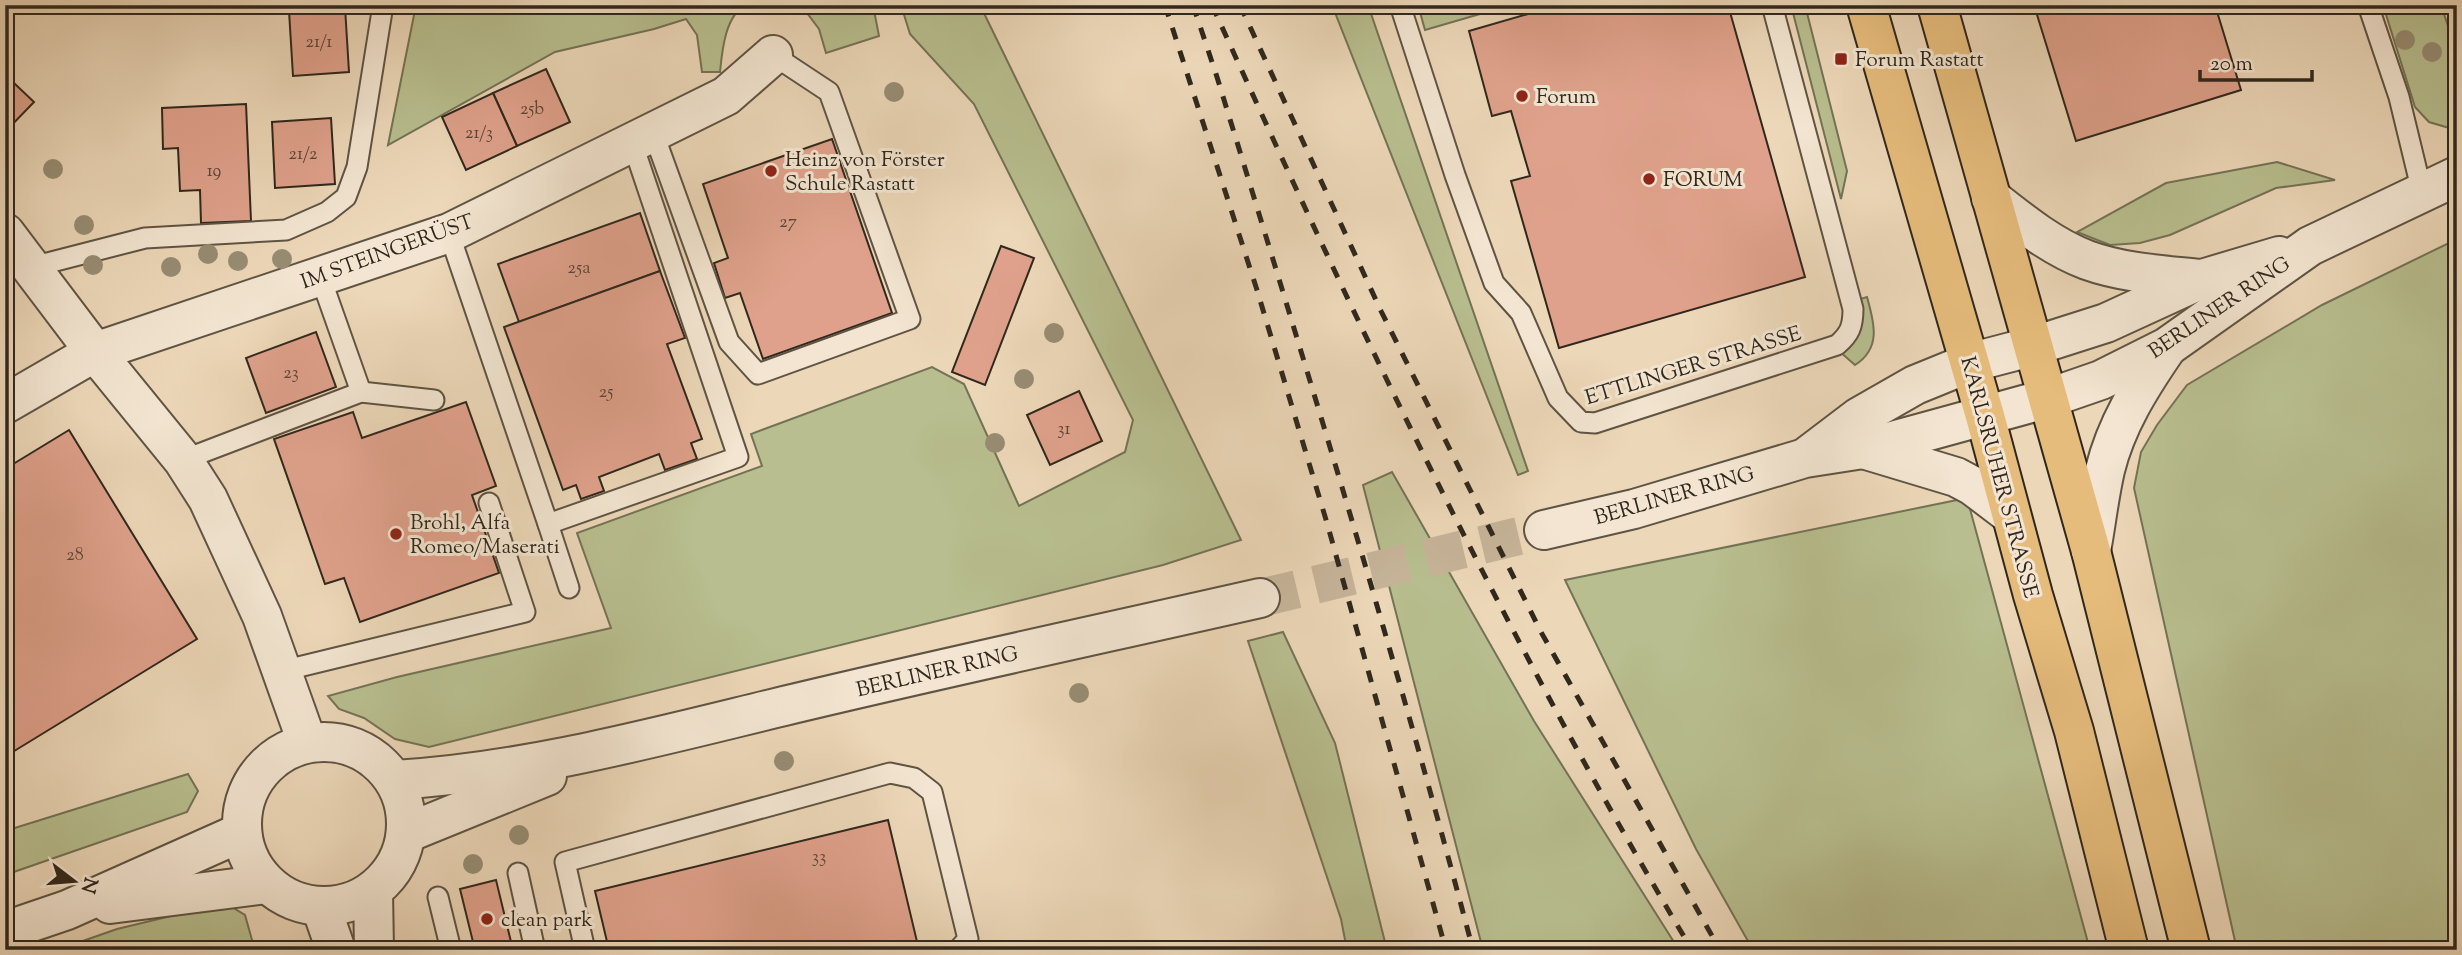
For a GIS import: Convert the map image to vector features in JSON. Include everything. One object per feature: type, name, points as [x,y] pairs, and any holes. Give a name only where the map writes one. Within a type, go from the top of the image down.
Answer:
[{"type":"main road","name":"KARLSRUHER STRASSE","points":[[1866,5],[2074,731],[2129,950]]},
{"type":"main road","points":[[1937,5],[2091,551],[2191,950]]},
{"type":"street","name":"IM STEINGERÜST","points":[[5,404],[95,352],[449,233],[726,96],[773,55]]},
{"type":"street","name":"BERLINER RING","points":[[1544,530],[1634,509],[1805,458],[1863,449],[2049,398],[2101,380],[2167,347],[2310,246],[2457,176]]},
{"type":"street","points":[[1991,198],[2027,226],[2086,260],[2127,271],[2202,279]]},
{"type":"street","points":[[5,233],[95,352],[183,460],[208,499],[262,616],[307,742]]},
{"type":"street","name":"BERLINER RING","points":[[1805,458],[1859,417],[1915,385],[1969,363],[2106,323],[2202,279],[2310,246]]},
{"type":"street","points":[[2091,551],[2105,469],[2119,429],[2138,391],[2167,347]]},
{"type":"street","points":[[1863,449],[1956,477],[1973,486],[2010,514]]},
{"type":"street","name":"BERLINER RING","points":[[395,780],[449,777],[615,748],[785,705],[1260,598]]},
{"type":"street","points":[[307,742],[338,742],[360,749],[380,762],[395,780],[407,815],[407,833],[400,857],[389,876],[373,891],[349,903],[321,907],[292,901],[267,884],[250,860],[242,832],[243,809],[250,787],[264,768],[282,753],[307,742]]},
{"type":"street","name":"BERLINER RING","points":[[407,833],[615,748]]},
{"type":"street","points":[[5,931],[67,910],[242,832]]},
{"type":"street","points":[[67,910],[267,884]]},
{"type":"street","points":[[373,891],[374,950]]},
{"type":"street","points":[[321,907],[335,950]]},
{"type":"lane","points":[[32,267],[145,238],[286,230],[327,212],[346,197],[357,167],[383,5]]},
{"type":"lane","name":"ETTLINGER STRASSE","points":[[1400,5],[1455,175],[1494,283],[1521,313],[1558,398],[1581,422],[1595,424],[1837,345],[1848,336],[1853,323],[1853,309],[1772,5]]},
{"type":"lane","points":[[2368,5],[2399,97],[2422,191]]},
{"type":"lane","points":[[642,137],[729,342],[758,374],[911,320],[829,92],[773,55]]},
{"type":"lane","points":[[548,524],[738,457],[642,137]]},
{"type":"lane","points":[[449,233],[569,588]]},
{"type":"lane","points":[[320,276],[361,391]]},
{"type":"lane","points":[[183,460],[361,391],[434,400]]},
{"type":"lane","points":[[282,671],[525,612],[489,503]]},
{"type":"lane","points":[[586,950],[565,862],[890,773],[914,778],[932,792],[968,939],[958,950]]},
{"type":"lane","points":[[517,873],[535,950]]},
{"type":"lane","points":[[438,897],[451,950]]},
{"type":"green space","points":[[416,5],[746,5],[733,17],[729,25],[720,72],[702,72],[697,35],[686,19],[555,52],[388,145]]},
{"type":"green space","points":[[801,5],[873,5],[879,36],[826,53],[819,29]]},
{"type":"green space","points":[[901,5],[980,5],[1241,540],[1163,565],[429,747],[395,739],[364,718],[339,709],[328,696],[397,677],[611,628],[577,533],[762,466],[751,434],[932,367],[964,384],[1019,506],[1125,452],[1133,420],[974,104],[910,34]]},
{"type":"green space","points":[[1332,5],[1368,5],[1528,471],[1518,475]]},
{"type":"green space","points":[[1418,5],[1511,5],[1425,30]]},
{"type":"green space","points":[[1791,5],[1805,5],[1847,171],[1841,199]]},
{"type":"green space","points":[[2383,5],[2441,5],[2457,53],[2457,126],[2449,128],[2429,122],[2415,107]]},
{"type":"green space","points":[[2277,162],[2335,180],[2276,188],[2170,235],[2140,243],[2110,245],[2077,232],[2166,183]]},
{"type":"green space","points":[[2457,239],[2457,950],[2237,950],[2134,488],[2141,452],[2187,385],[2322,305]]},
{"type":"green space","points":[[1867,297],[1872,316],[1873,343],[1864,358],[1855,365],[1839,351],[1857,300]]},
{"type":"green space","points":[[1392,472],[1534,721],[1679,950],[1483,950],[1363,485]]},
{"type":"green space","points":[[1967,498],[2090,950],[1753,950],[1696,849],[1565,580]]},
{"type":"green space","points":[[1283,632],[1335,743],[1387,950],[1347,950],[1341,919],[1248,641]]},
{"type":"green space","points":[[188,774],[198,791],[187,812],[5,875],[5,831]]},
{"type":"green space","points":[[225,903],[245,915],[254,947],[245,950],[57,950],[117,929]]},
{"type":"building","name":"FORUM","points":[[1559,5],[1728,5],[1805,277],[1559,348],[1511,181],[1530,176],[1511,111],[1492,116],[1469,31]]},
{"type":"building","points":[[2034,5],[2215,5],[2241,90],[2076,141]]},
{"type":"building","points":[[345,7],[349,72],[293,76],[289,11]]},
{"type":"building","points":[[546,69],[570,122],[517,146],[493,93]]},
{"type":"building","points":[[15,84],[34,102],[5,132],[5,94]]},
{"type":"building","points":[[493,93],[517,146],[466,170],[442,117]]},
{"type":"building","points":[[246,104],[251,221],[201,223],[200,190],[180,191],[178,148],[163,149],[162,108]]},
{"type":"building","points":[[331,118],[335,184],[275,188],[272,122]]},
{"type":"building","points":[[832,139],[892,313],[763,359],[740,293],[725,298],[714,263],[728,258],[703,184]]},
{"type":"building","points":[[640,213],[660,271],[519,322],[498,264]]},
{"type":"building","points":[[1001,246],[1034,258],[985,385],[952,372]]},
{"type":"building","points":[[660,271],[685,338],[667,344],[702,439],[691,443],[697,459],[665,470],[659,454],[599,477],[604,491],[581,499],[576,485],[563,490],[504,327]]},
{"type":"building","points":[[316,332],[336,387],[266,413],[246,358]]},
{"type":"building","points":[[1079,391],[1102,441],[1050,465],[1027,415]]},
{"type":"building","name":"Brohl, Alfa Romeo/Maserati","points":[[466,402],[496,486],[472,495],[499,573],[360,622],[344,578],[325,584],[274,439],[353,412],[362,438]]},
{"type":"building","points":[[69,430],[197,639],[11,753],[5,744],[5,469]]},
{"type":"building","points":[[888,820],[919,950],[609,950],[595,891]]},
{"type":"building","name":"clean park","points":[[496,880],[513,950],[475,950],[460,889]]},
{"type":"tunnel","points":[[1260,598],[1544,530]]},
{"type":"railway","points":[[1165,5],[1257,290],[1327,523],[1446,950]]},
{"type":"railway","points":[[1193,5],[1350,512],[1473,950]]},
{"type":"railway","points":[[1212,5],[1323,246],[1438,485],[1561,720],[1692,950]]},
{"type":"railway","points":[[1240,5],[1381,311],[1541,632],[1720,950]]},
{"type":"place","name":"Forum Rastatt","points":[[1841,59]]},
{"type":"place","name":"Forum","points":[[1522,96]]},
{"type":"place","name":"Heinz von Förster Schule Rastatt","points":[[771,171]]},
{"type":"place","name":"FORUM","points":[[1649,179]]},
{"type":"place","name":"Brohl, Alfa Romeo/Maserati","points":[[396,534]]},
{"type":"place","name":"clean park","points":[[487,919]]}]
